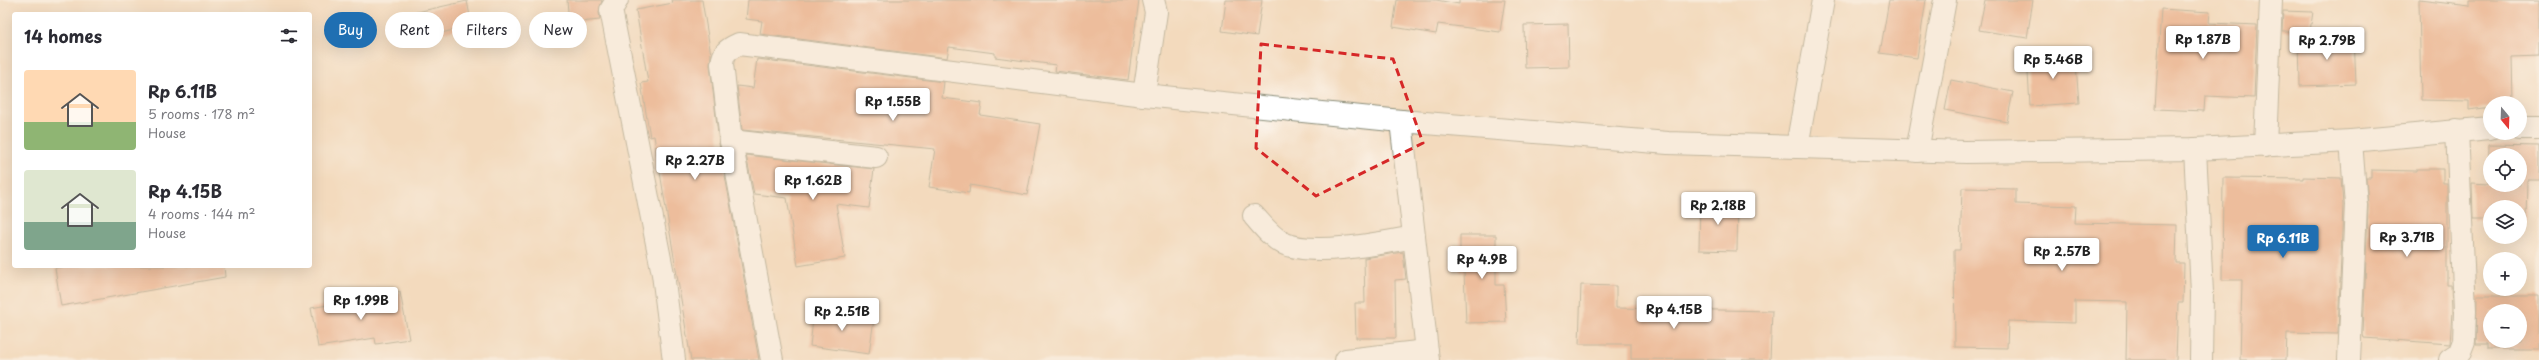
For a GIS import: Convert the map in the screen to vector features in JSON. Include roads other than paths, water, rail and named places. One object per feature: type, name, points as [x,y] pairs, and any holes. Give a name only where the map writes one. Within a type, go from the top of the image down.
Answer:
[{"type":"street","points":[[617,0],[611,10],[663,274],[674,360]]},
{"type":"street","points":[[1144,95],[1156,12],[1153,0]]},
{"type":"street","points":[[1797,147],[1823,0]]},
{"type":"street","points":[[1917,151],[1945,0]]},
{"type":"street","points":[[2265,146],[2271,0]]},
{"type":"street","points":[[772,360],[731,141],[722,64],[723,55],[729,48],[739,44],[1144,95],[1400,121],[1668,143],[1917,151],[2195,149],[2351,141],[2483,128]]},
{"type":"street","points":[[1346,360],[1427,355],[1400,121]]},
{"type":"street","points":[[2527,128],[2539,128]]},
{"type":"street","points":[[2450,360],[2459,354],[2464,341],[2465,310],[2456,130]]},
{"type":"street","points":[[731,141],[876,157]]},
{"type":"street","points":[[2349,360],[2356,205],[2351,141]]},
{"type":"street","points":[[2195,149],[2202,294],[2201,360]]},
{"type":"street","points":[[1254,216],[1273,236],[1284,243],[1303,248],[1381,243],[1414,236]]}]
